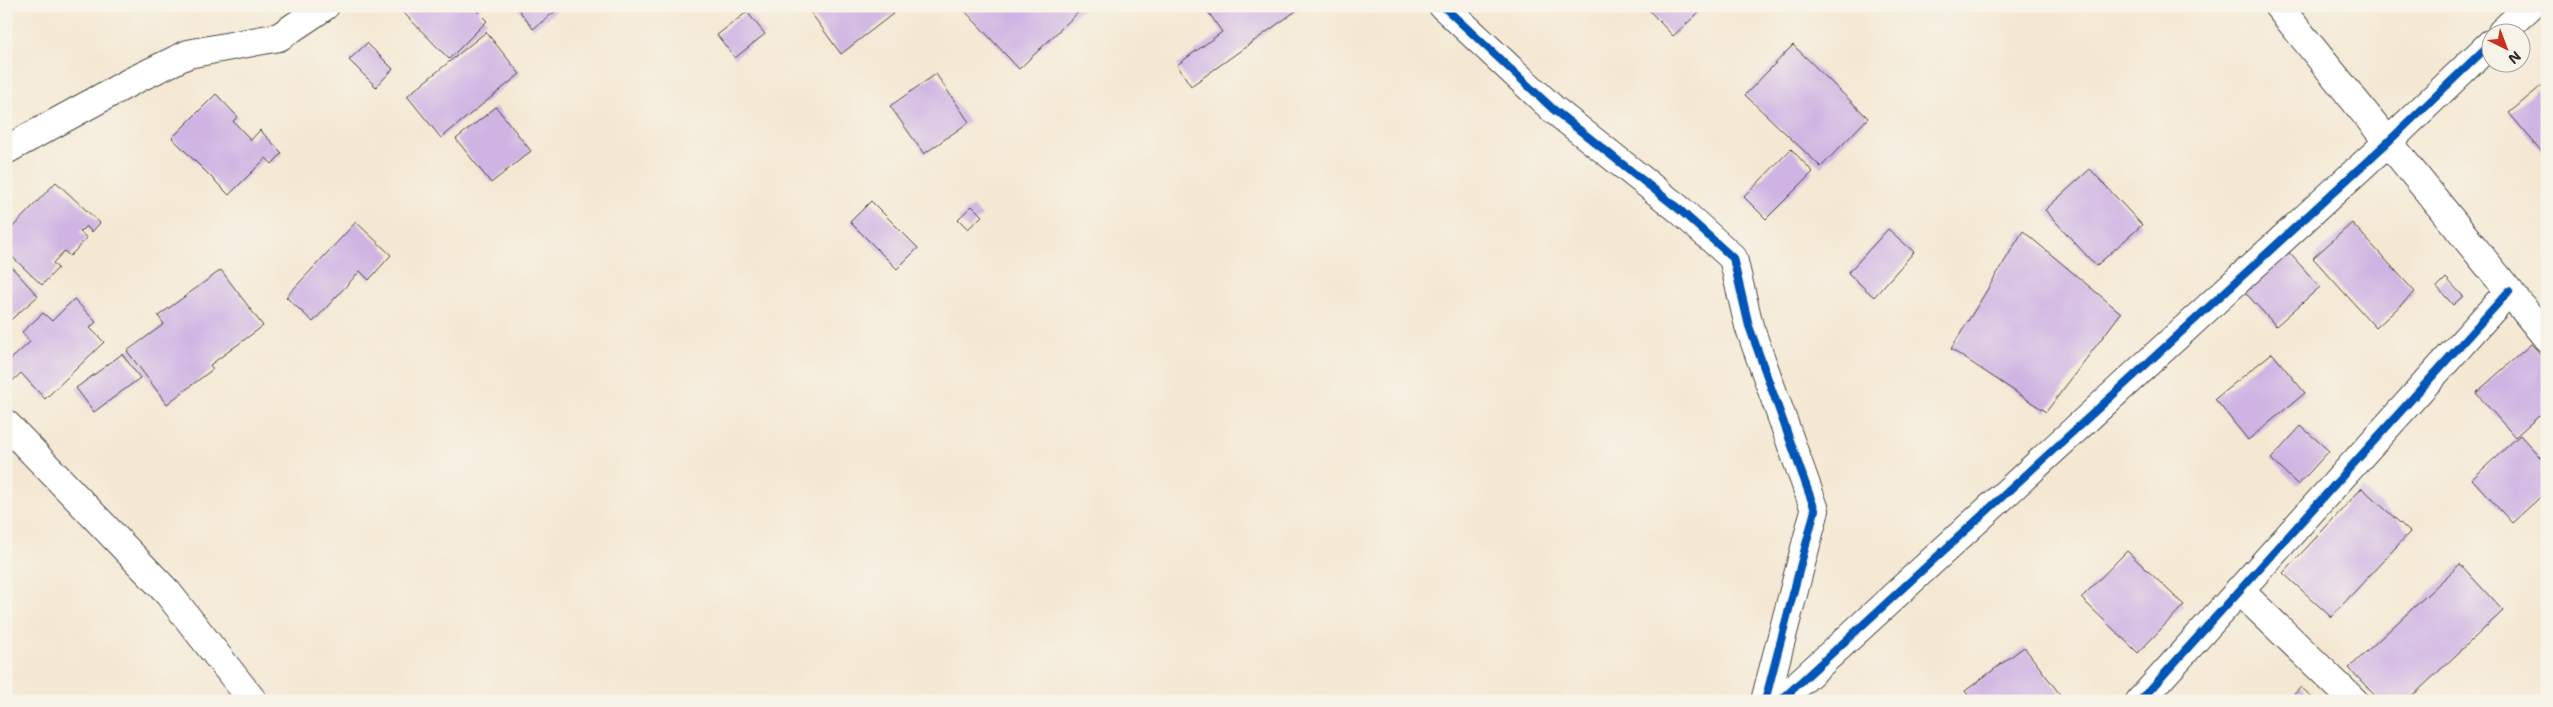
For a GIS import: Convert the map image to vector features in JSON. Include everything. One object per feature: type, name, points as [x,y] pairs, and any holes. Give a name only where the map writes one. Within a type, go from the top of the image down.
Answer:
[{"type":"street","points":[[6,150],[132,81],[188,54],[279,37],[325,6]]},
{"type":"street","points":[[1443,6],[1552,110],[1680,210],[1733,258],[1749,326],[1815,510],[1765,701]]},
{"type":"street","points":[[2278,6],[2547,338]]},
{"type":"street","points":[[2513,22],[2530,6]]},
{"type":"street","points":[[1780,701],[2388,142],[2480,54]]},
{"type":"street","points":[[2140,701],[2509,291]]},
{"type":"street","points":[[6,424],[168,593],[253,701]]},
{"type":"street","points":[[2239,590],[2354,701]]},
{"type":"building","points":[[397,6],[483,6],[477,11],[487,21],[449,59]]},
{"type":"building","points":[[516,6],[562,6],[533,29]]},
{"type":"building","points":[[806,6],[889,6],[894,13],[841,54]]},
{"type":"building","points":[[969,6],[1085,6],[1019,69],[964,10]]},
{"type":"building","points":[[1204,6],[1303,6],[1191,86],[1177,65],[1222,32]]},
{"type":"building","points":[[1645,6],[1706,6],[1673,36]]},
{"type":"building","points":[[747,12],[765,34],[735,58],[717,35]]},
{"type":"building","points":[[486,32],[520,74],[441,138],[407,96]]},
{"type":"building","points":[[367,43],[393,69],[376,87],[349,60]]},
{"type":"building","points":[[1793,45],[1868,118],[1821,167],[1745,95]]},
{"type":"building","points":[[936,74],[969,122],[924,154],[890,106]]},
{"type":"building","points":[[2547,81],[2547,158],[2509,113]]},
{"type":"building","points":[[216,94],[238,117],[233,121],[251,140],[260,130],[282,153],[272,164],[266,158],[229,195],[172,138]]},
{"type":"building","points":[[496,107],[531,151],[491,183],[456,139]]},
{"type":"building","points":[[1791,149],[1813,172],[1766,219],[1744,197]]},
{"type":"building","points":[[2090,169],[2142,225],[2096,266],[2045,210]]},
{"type":"building","points":[[56,182],[100,223],[92,232],[86,226],[80,232],[87,238],[70,256],[64,251],[53,263],[58,268],[42,285],[6,251],[6,234]]},
{"type":"building","points":[[871,201],[918,248],[897,269],[850,222]]},
{"type":"building","points":[[972,206],[982,216],[968,229],[958,219]]},
{"type":"building","points":[[356,222],[391,255],[369,280],[360,271],[313,322],[286,297]]},
{"type":"building","points":[[2352,223],[2415,292],[2376,328],[2313,258]]},
{"type":"building","points":[[1888,229],[1914,252],[1874,297],[1848,273]]},
{"type":"building","points":[[2023,231],[2121,313],[2046,412],[1951,349]]},
{"type":"building","points":[[2285,248],[2320,287],[2276,326],[2241,288]]},
{"type":"building","points":[[6,261],[38,296],[6,324]]},
{"type":"building","points":[[221,270],[263,326],[210,365],[213,369],[167,404],[127,351],[164,324],[158,316]]},
{"type":"building","points":[[2446,278],[2463,296],[2453,305],[2437,287]]},
{"type":"building","points":[[74,299],[96,322],[90,328],[104,342],[45,399],[21,373],[6,387],[6,358],[9,361],[30,342],[22,332],[43,313],[52,321]]},
{"type":"building","points":[[2531,344],[2547,361],[2547,409],[2515,437],[2476,393]]},
{"type":"building","points":[[2272,353],[2305,393],[2248,440],[2215,399]]},
{"type":"building","points":[[122,354],[140,378],[94,412],[76,388]]},
{"type":"building","points":[[2301,426],[2329,451],[2298,485],[2271,459]]},
{"type":"building","points":[[2520,435],[2547,465],[2547,491],[2512,523],[2472,479]]},
{"type":"building","points":[[2362,488],[2410,532],[2331,617],[2283,573]]},
{"type":"building","points":[[2127,551],[2184,605],[2138,653],[2081,598]]},
{"type":"building","points":[[2460,564],[2503,611],[2407,701],[2380,701],[2349,668]]},
{"type":"building","points":[[2024,647],[2065,701],[1972,701],[1965,691]]},
{"type":"building","points":[[2301,687],[2316,701],[2288,701]]},
{"type":"cycle path","points":[[1443,6],[1553,109],[1680,210],[1733,258],[1749,326],[1815,510],[1765,701]]},
{"type":"cycle path","points":[[1780,701],[2388,142],[2480,54]]},
{"type":"cycle path","points":[[2140,701],[2509,291]]}]
